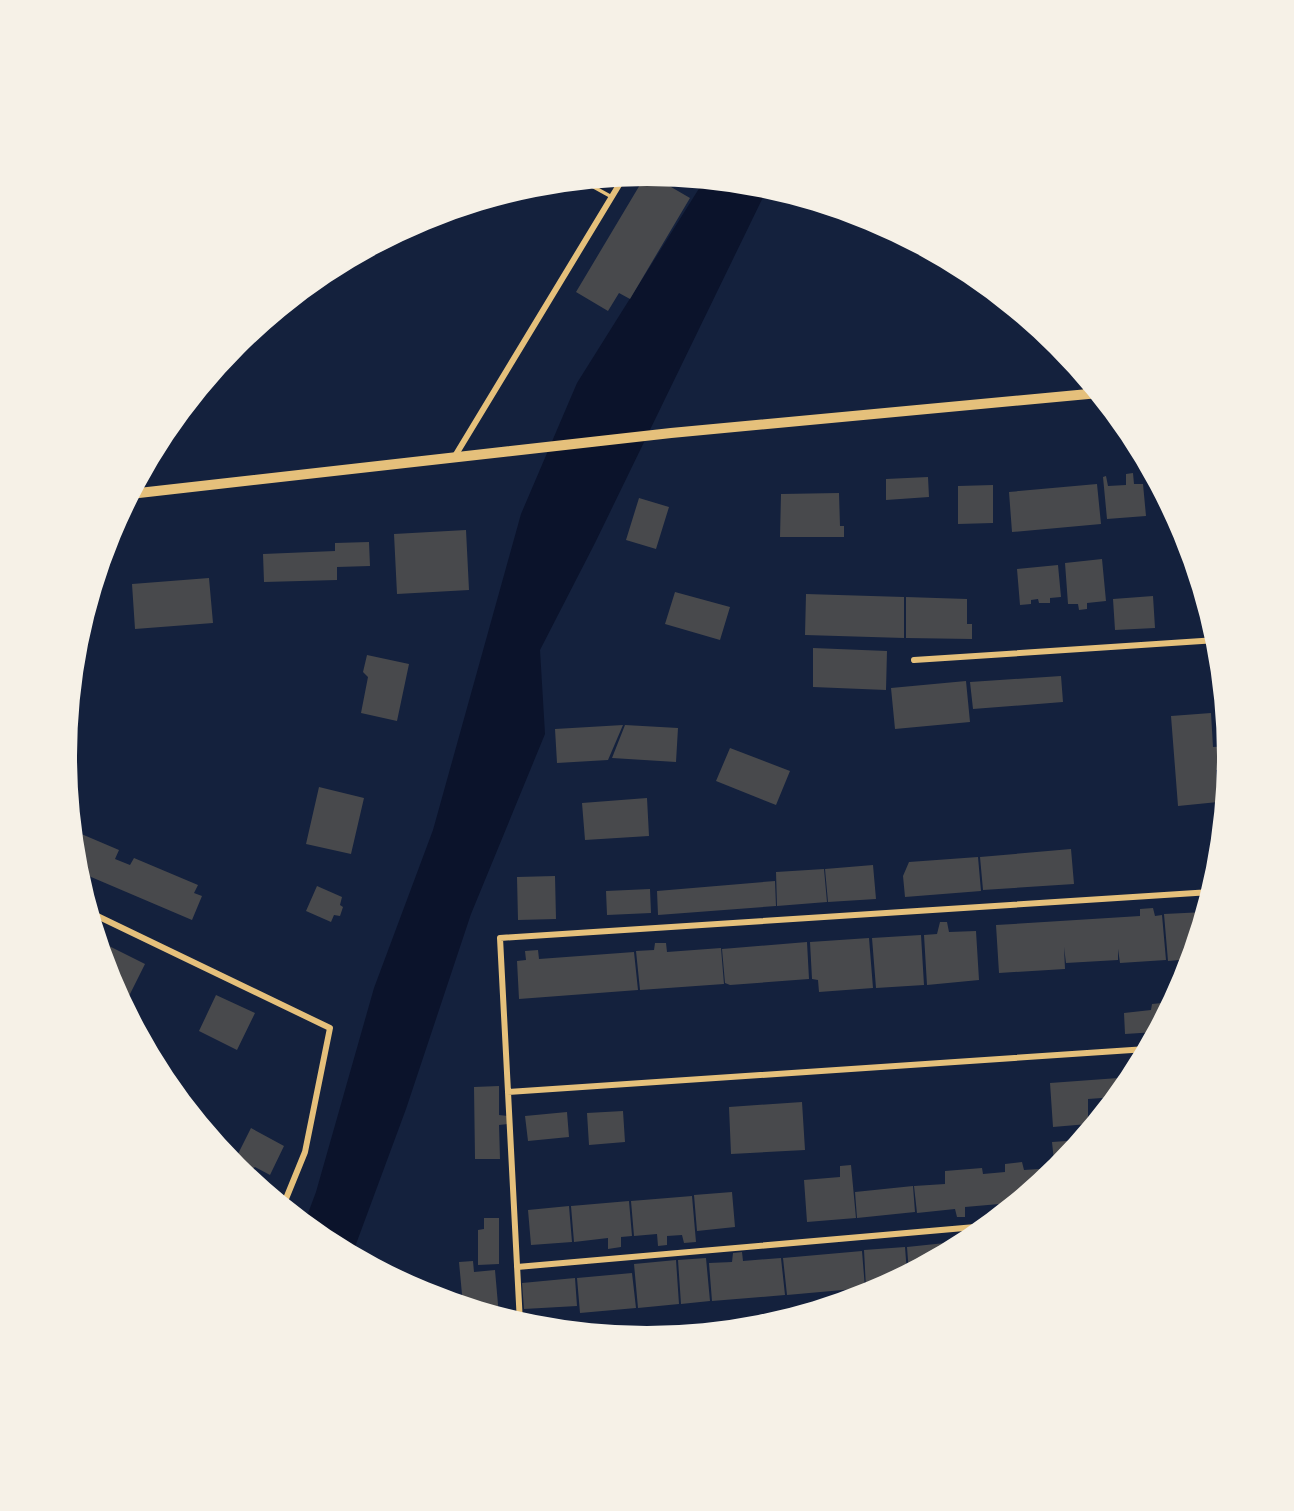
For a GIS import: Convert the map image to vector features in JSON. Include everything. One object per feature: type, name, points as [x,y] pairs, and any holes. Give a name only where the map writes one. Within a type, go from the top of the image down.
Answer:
[{"type":"highway","points":[[141,493],[671,433],[1086,394]]},
{"type":"street","points":[[455,456],[618,187]]},
{"type":"street","points":[[914,660],[1205,641]]},
{"type":"street","points":[[519,1311],[500,938],[1200,893]]},
{"type":"street","points":[[100,918],[330,1028],[305,1152],[287,1197]]},
{"type":"street","points":[[508,1092],[1135,1050]]},
{"type":"street","points":[[517,1268],[966,1228]]},
{"type":"lane","points":[[595,188],[612,197]]},
{"type":"water","points":[[699,188],[763,197],[540,650],[545,734],[471,914],[406,1109],[356,1245],[308,1214],[374,988],[433,830],[521,514],[577,383]]},
{"type":"building","points":[[639,186],[670,187],[690,198],[630,299],[619,293],[608,311],[576,292]]},
{"type":"building","points":[[1133,473],[1134,484],[1143,484],[1146,516],[1107,519],[1103,477],[1106,476],[1108,486],[1126,485],[1126,474]]},
{"type":"building","points":[[928,477],[929,497],[886,500],[886,479]]},
{"type":"building","points":[[1097,484],[1101,524],[1012,532],[1009,492]]},
{"type":"building","points":[[993,485],[993,523],[958,524],[958,486]]},
{"type":"building","points":[[839,493],[840,526],[844,526],[844,537],[780,537],[781,494]]},
{"type":"building","points":[[639,498],[669,507],[656,549],[626,540]]},
{"type":"building","points":[[466,530],[469,590],[397,594],[394,534]]},
{"type":"building","points":[[369,542],[370,566],[337,567],[337,580],[264,582],[263,554],[335,551],[335,543]]},
{"type":"building","points":[[1102,559],[1106,601],[1087,603],[1087,609],[1079,610],[1078,604],[1068,604],[1065,563]]},
{"type":"building","points":[[1058,565],[1061,597],[1050,598],[1050,603],[1039,603],[1038,599],[1031,600],[1031,604],[1020,605],[1017,569]]},
{"type":"building","points":[[209,578],[213,623],[135,629],[132,584]]},
{"type":"building","points":[[675,592],[730,607],[720,640],[665,624]]},
{"type":"building","points":[[806,594],[904,597],[904,638],[805,635]]},
{"type":"building","points":[[1153,596],[1155,628],[1115,630],[1113,599]]},
{"type":"building","points":[[906,597],[967,599],[967,624],[972,624],[972,639],[906,638]]},
{"type":"building","points":[[813,648],[887,651],[886,690],[813,687]]},
{"type":"building","points":[[367,655],[409,664],[397,721],[361,713],[368,677],[363,672]]},
{"type":"building","points":[[1061,676],[1063,702],[973,709],[970,682]]},
{"type":"building","points":[[966,681],[970,722],[895,729],[891,688]]},
{"type":"building","points":[[1211,713],[1213,747],[1217,747],[1215,802],[1178,806],[1171,716]]},
{"type":"building","points":[[623,725],[608,760],[557,763],[555,729]]},
{"type":"building","points":[[625,725],[678,728],[676,762],[612,758]]},
{"type":"building","points":[[730,748],[790,771],[776,805],[716,781]]},
{"type":"building","points":[[319,787],[364,798],[351,854],[306,844]]},
{"type":"building","points":[[647,798],[649,836],[585,840],[582,803]]},
{"type":"building","points":[[83,835],[119,850],[115,859],[130,865],[134,858],[198,885],[194,893],[202,896],[192,920],[90,877]]},
{"type":"building","points":[[1071,849],[1074,884],[983,890],[980,857]]},
{"type":"building","points":[[978,857],[981,891],[905,897],[903,876],[909,862]]},
{"type":"building","points":[[873,865],[876,899],[828,902],[825,869]]},
{"type":"building","points":[[824,869],[827,902],[777,906],[776,872]]},
{"type":"building","points":[[555,876],[556,919],[518,920],[517,877]]},
{"type":"building","points":[[775,881],[776,906],[658,915],[657,891]]},
{"type":"building","points":[[317,886],[342,897],[340,916],[334,915],[331,922],[306,911]]},
{"type":"building","points":[[650,889],[651,913],[607,915],[606,891]]},
{"type":"building","points":[[1153,908],[1155,916],[1162,915],[1166,960],[1120,963],[1118,949],[1118,960],[1066,963],[1064,947],[1065,969],[999,973],[996,925],[1140,916],[1140,909]]},
{"type":"building","points":[[1195,912],[1179,960],[1168,961],[1164,914]]},
{"type":"building","points":[[940,922],[947,922],[949,932],[976,931],[979,980],[927,985],[924,935],[937,934]]},
{"type":"building","points":[[921,935],[924,985],[876,988],[872,938]]},
{"type":"building","points":[[869,938],[873,988],[819,992],[818,980],[812,979],[810,942]]},
{"type":"building","points":[[807,942],[809,979],[730,985],[725,983],[722,949]]},
{"type":"building","points":[[655,943],[666,943],[667,952],[721,948],[724,984],[640,990],[636,951],[654,950]]},
{"type":"building","points":[[110,946],[145,964],[130,995]]},
{"type":"building","points":[[538,950],[539,959],[634,952],[638,990],[519,999],[517,961],[526,960],[525,951]]},
{"type":"building","points":[[216,995],[255,1013],[237,1050],[199,1031]]},
{"type":"building","points":[[1160,1003],[1145,1033],[1125,1034],[1124,1013],[1151,1010],[1152,1004]]},
{"type":"building","points":[[1117,1078],[1102,1098],[1088,1099],[1088,1116],[1081,1125],[1053,1127],[1050,1083]]},
{"type":"building","points":[[499,1086],[499,1115],[508,1116],[508,1124],[499,1125],[500,1159],[475,1159],[474,1087]]},
{"type":"building","points":[[802,1102],[805,1150],[731,1154],[729,1107]]},
{"type":"building","points":[[623,1111],[625,1142],[589,1145],[587,1113]]},
{"type":"building","points":[[567,1112],[569,1137],[528,1141],[525,1116]]},
{"type":"building","points":[[251,1128],[284,1146],[270,1175],[254,1168],[238,1153]]},
{"type":"building","points":[[1067,1141],[1053,1155],[1052,1142]]},
{"type":"building","points":[[1022,1162],[1024,1170],[1039,1169],[999,1204],[965,1207],[965,1217],[957,1217],[955,1209],[917,1213],[914,1186],[945,1184],[945,1171],[982,1168],[983,1174],[1005,1172],[1005,1164]]},
{"type":"building","points":[[851,1165],[856,1218],[807,1222],[804,1180],[840,1177],[840,1166]]},
{"type":"building","points":[[913,1186],[915,1212],[857,1218],[855,1192]]},
{"type":"building","points":[[732,1192],[735,1227],[697,1231],[694,1195]]},
{"type":"building","points":[[692,1196],[696,1242],[684,1243],[682,1235],[667,1236],[667,1245],[658,1246],[657,1234],[634,1236],[631,1201]]},
{"type":"building","points":[[629,1201],[632,1236],[621,1237],[621,1247],[608,1249],[608,1238],[574,1242],[571,1206]]},
{"type":"building","points":[[569,1206],[572,1242],[531,1245],[528,1210]]},
{"type":"building","points":[[484,1218],[499,1218],[499,1264],[478,1265],[478,1230],[484,1229]]},
{"type":"building","points":[[941,1243],[908,1262],[907,1247]]},
{"type":"building","points":[[905,1247],[906,1263],[866,1282],[864,1250]]},
{"type":"building","points":[[862,1251],[865,1282],[844,1290],[787,1295],[783,1258]]},
{"type":"building","points":[[742,1252],[743,1261],[781,1258],[785,1295],[712,1301],[709,1263],[732,1262],[733,1253]]},
{"type":"building","points":[[706,1258],[710,1301],[681,1304],[678,1260]]},
{"type":"building","points":[[676,1260],[679,1304],[638,1308],[634,1264]]},
{"type":"building","points":[[473,1261],[474,1272],[495,1270],[498,1306],[462,1294],[459,1262]]},
{"type":"building","points":[[632,1273],[636,1308],[580,1313],[577,1278]]},
{"type":"building","points":[[575,1278],[577,1306],[524,1309],[522,1283]]}]
